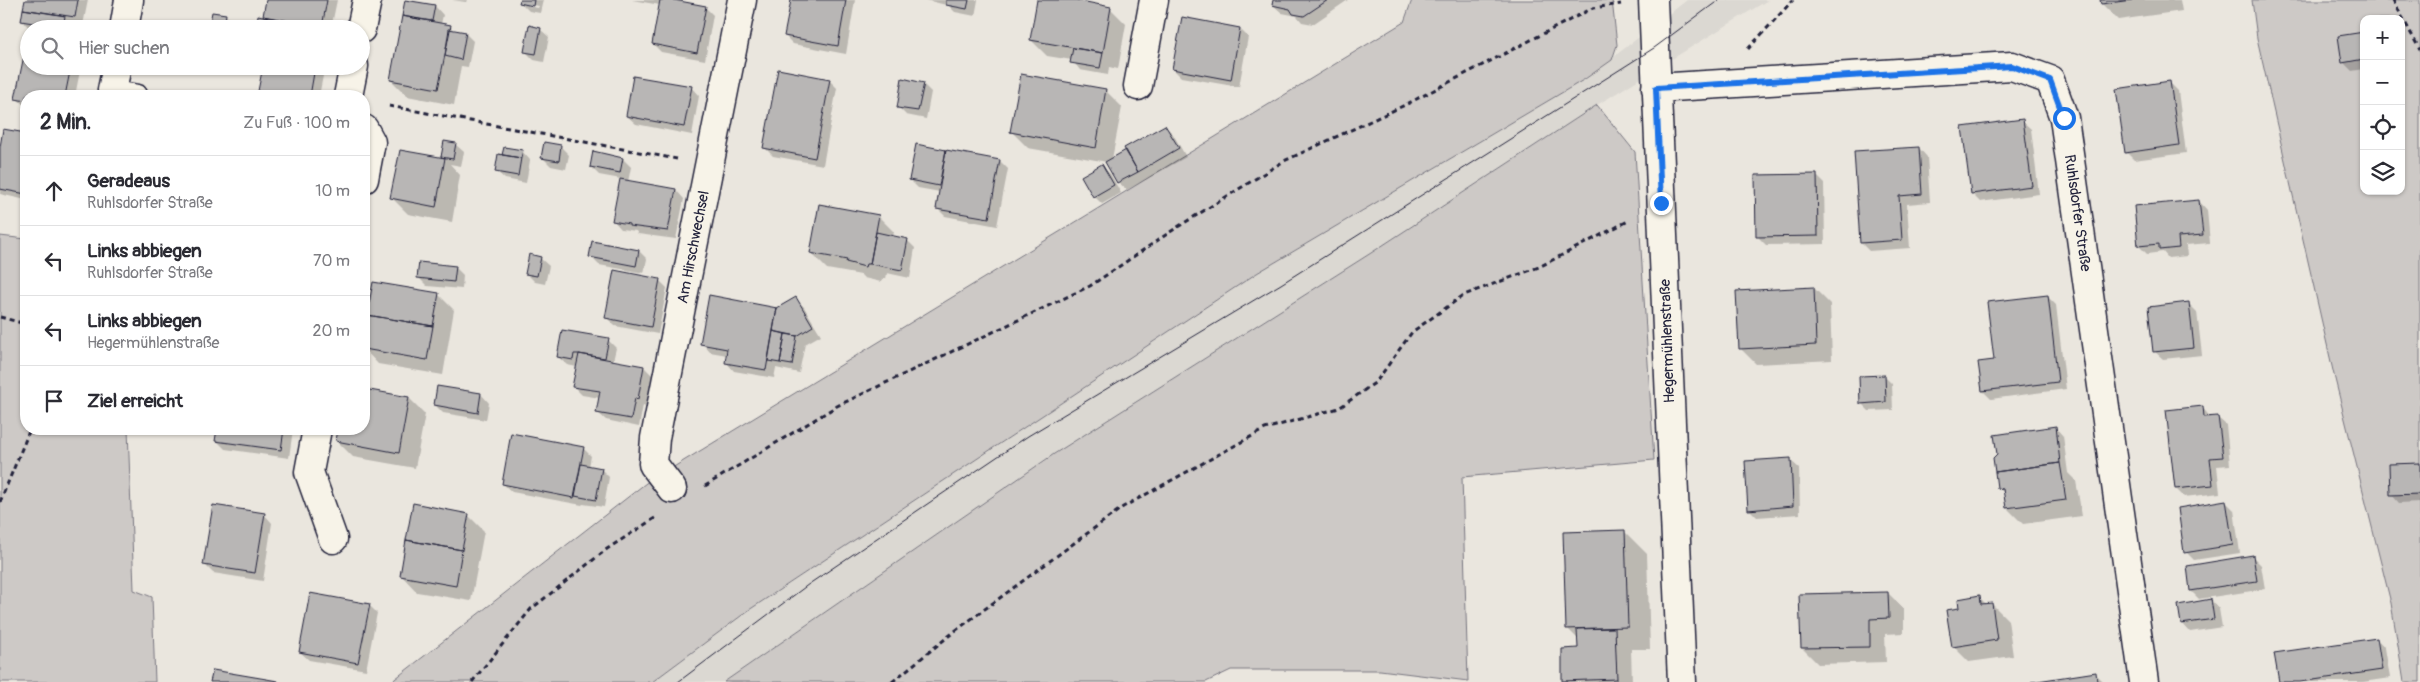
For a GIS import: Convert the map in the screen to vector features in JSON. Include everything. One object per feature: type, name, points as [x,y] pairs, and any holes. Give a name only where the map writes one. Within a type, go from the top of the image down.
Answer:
[{"type":"street","points":[[126,20],[129,0]]},
{"type":"street","points":[[363,20],[367,0]]},
{"type":"street","name":"Am Hirschwechsel","points":[[676,495],[653,464],[655,438],[742,0]]},
{"type":"street","points":[[1138,86],[1154,0]]},
{"type":"street","name":"Hegermühlenstraße","points":[[1640,1],[1656,88],[1682,682]]},
{"type":"street","name":"Ruhlsdorfer Straße","points":[[1656,88],[2012,66],[2050,80],[2064,118],[2144,682]]},
{"type":"street","points":[[349,90],[352,75]]},
{"type":"street","points":[[316,435],[309,472],[333,539]]},
{"type":"path","points":[[1714,84],[1793,0]]},
{"type":"path","points":[[2393,0],[2420,50]]},
{"type":"path","points":[[472,682],[531,609],[676,495],[837,406],[1090,286],[1176,228],[1284,161],[1405,105],[1593,8],[1640,1]]},
{"type":"path","points":[[383,105],[710,166]]},
{"type":"path","points":[[892,682],[955,631],[1123,507],[1265,429],[1339,408],[1376,382],[1412,332],[1464,295],[1539,266],[1661,203]]},
{"type":"path","points":[[0,318],[20,323]]},
{"type":"path","points":[[0,502],[28,435]]},
{"type":"shaded area","points":[[1412,0],[1612,0],[1617,45],[1612,60],[1585,79],[1257,273],[749,610],[652,682],[391,682],[646,483],[651,480],[682,488],[683,480],[672,468],[1404,22]]},
{"type":"shaded area","points":[[1687,0],[1768,0],[1597,105],[1371,253],[1054,454],[724,682],[652,682],[749,610],[1257,273],[1585,79]]},
{"type":"shaded area","points":[[2252,0],[2420,0],[2420,682],[2404,682],[2391,603],[2334,375],[2257,38]]},
{"type":"shaded area","points":[[1597,105],[1635,152],[1654,460],[1462,477],[1468,681],[1380,670],[1231,670],[1206,682],[724,682],[1054,454],[1371,253]]},
{"type":"shaded area","points":[[0,236],[20,238],[20,435],[128,435],[134,590],[152,597],[155,682],[0,682]]},
{"type":"building","points":[[25,0],[78,0],[75,17],[23,9]]},
{"type":"building","points":[[266,0],[327,0],[323,20],[284,20],[263,16]]},
{"type":"building","points":[[405,0],[435,5],[432,21],[402,16]]},
{"type":"building","points":[[520,0],[534,0],[533,6],[519,3]]},
{"type":"building","points":[[660,0],[674,0],[706,6],[697,53],[652,44]]},
{"type":"building","points":[[791,0],[846,0],[838,46],[784,36]]},
{"type":"building","points":[[946,0],[969,0],[967,9],[946,5]]},
{"type":"building","points":[[1037,0],[1076,0],[1111,7],[1103,53],[1030,40]]},
{"type":"building","points":[[1273,0],[1328,0],[1304,16],[1293,14],[1290,9],[1272,5]]},
{"type":"building","points":[[2100,0],[2132,0],[2101,4]]},
{"type":"building","points":[[23,9],[65,16],[64,20],[21,20]]},
{"type":"building","points":[[212,12],[226,14],[225,20],[210,20]]},
{"type":"building","points":[[258,15],[281,20],[257,20]]},
{"type":"building","points":[[402,16],[451,25],[438,89],[390,80]]},
{"type":"building","points":[[1182,17],[1240,28],[1231,80],[1172,69]]},
{"type":"building","points":[[529,25],[541,28],[536,54],[524,52]]},
{"type":"building","points":[[449,29],[466,32],[461,60],[445,56]]},
{"type":"building","points":[[2360,33],[2360,60],[2342,63],[2338,36]]},
{"type":"building","points":[[1073,48],[1103,53],[1100,68],[1070,63]]},
{"type":"building","points":[[778,69],[830,79],[815,158],[763,148]]},
{"type":"building","points":[[1021,74],[1106,89],[1096,148],[1010,132]]},
{"type":"building","points":[[20,75],[69,75],[66,90],[20,90],[20,100],[15,99]]},
{"type":"building","points":[[261,75],[314,75],[311,90],[258,90]]},
{"type":"building","points":[[633,76],[692,86],[684,127],[626,116]]},
{"type":"building","points":[[902,78],[924,83],[918,111],[897,108]]},
{"type":"building","points":[[2170,81],[2179,145],[2125,153],[2116,89]]},
{"type":"building","points":[[2023,119],[2032,186],[1971,194],[1962,127]]},
{"type":"building","points":[[1165,125],[1179,148],[1138,172],[1124,148]]},
{"type":"building","points":[[3,129],[20,132],[20,193],[0,189],[0,147]]},
{"type":"building","points":[[444,141],[456,143],[453,159],[441,157]]},
{"type":"building","points":[[544,142],[561,145],[559,161],[541,158]]},
{"type":"building","points":[[916,144],[946,150],[939,186],[909,180]]},
{"type":"building","points":[[504,147],[523,150],[521,158],[502,155]]},
{"type":"building","points":[[1919,147],[1922,194],[1899,196],[1902,240],[1860,243],[1854,151]]},
{"type":"building","points":[[400,150],[445,158],[436,207],[390,198]]},
{"type":"building","points":[[946,150],[1000,160],[989,218],[936,209]]},
{"type":"building","points":[[1126,150],[1138,172],[1117,183],[1105,162]]},
{"type":"building","points":[[593,151],[623,158],[620,173],[590,167]]},
{"type":"building","points":[[498,154],[521,158],[518,176],[495,172]]},
{"type":"building","points":[[1102,164],[1114,185],[1093,197],[1081,176]]},
{"type":"building","points":[[1817,174],[1818,236],[1756,237],[1755,175]]},
{"type":"building","points":[[620,179],[676,189],[668,231],[629,226],[629,224],[612,221]]},
{"type":"building","points":[[2199,200],[2203,235],[2178,237],[2179,248],[2159,250],[2159,244],[2138,246],[2134,206]]},
{"type":"building","points":[[819,204],[879,215],[870,264],[866,264],[865,267],[846,262],[847,260],[810,253]]},
{"type":"building","points":[[876,232],[908,239],[902,270],[870,264]]},
{"type":"building","points":[[592,241],[639,250],[636,266],[589,257]]},
{"type":"building","points":[[529,254],[541,257],[537,276],[525,274]]},
{"type":"building","points":[[419,262],[456,266],[454,282],[417,278]]},
{"type":"building","points":[[614,270],[660,279],[651,327],[605,318]]},
{"type":"building","points":[[373,282],[439,293],[433,326],[370,316],[370,298]]},
{"type":"building","points":[[1814,287],[1816,345],[1739,349],[1736,291]]},
{"type":"building","points":[[709,295],[777,308],[766,370],[725,363],[727,349],[700,344]]},
{"type":"building","points":[[2048,295],[2058,382],[1982,391],[1978,362],[1994,360],[1987,302]]},
{"type":"building","points":[[796,297],[813,326],[797,336],[773,331],[777,308]]},
{"type":"building","points":[[2189,302],[2194,348],[2153,352],[2148,307]]},
{"type":"building","points":[[370,316],[433,326],[427,360],[370,350]]},
{"type":"building","points":[[562,330],[609,338],[605,358],[579,354],[574,354],[573,360],[557,357]]},
{"type":"building","points":[[773,331],[785,334],[780,363],[768,361]]},
{"type":"building","points":[[785,334],[797,336],[792,365],[780,363]]},
{"type":"building","points":[[579,354],[644,366],[638,399],[635,398],[631,419],[596,413],[600,391],[572,387]]},
{"type":"building","points":[[1885,375],[1886,402],[1860,404],[1859,376]]},
{"type":"building","points":[[437,386],[481,393],[478,413],[434,405]]},
{"type":"building","points":[[370,390],[409,397],[399,453],[336,441],[337,435],[370,435]]},
{"type":"building","points":[[2203,406],[2204,417],[2218,416],[2223,457],[2210,458],[2213,485],[2175,489],[2166,410]]},
{"type":"building","points":[[2056,426],[2060,463],[1995,472],[1993,458],[1997,454],[1994,435]]},
{"type":"building","points":[[511,433],[584,447],[574,498],[502,484]]},
{"type":"building","points":[[216,435],[283,435],[281,450],[215,441]]},
{"type":"building","points":[[1791,458],[1793,506],[1748,510],[1745,461]]},
{"type":"building","points":[[2060,463],[2066,500],[2006,508],[2003,489],[1997,488],[1995,472]]},
{"type":"building","points":[[2420,463],[2420,494],[2390,495],[2389,464]]},
{"type":"building","points":[[581,464],[602,468],[596,500],[575,496]]},
{"type":"building","points":[[2226,500],[2233,545],[2184,553],[2178,508]]},
{"type":"building","points":[[413,503],[469,514],[462,550],[406,540]]},
{"type":"building","points":[[213,505],[265,513],[255,573],[203,565]]},
{"type":"building","points":[[1625,530],[1628,627],[1566,629],[1563,532]]},
{"type":"building","points":[[406,540],[462,550],[456,586],[400,576]]},
{"type":"building","points":[[2253,555],[2257,581],[2190,591],[2187,566]]},
{"type":"building","points":[[1888,592],[1889,618],[1870,619],[1870,647],[1801,648],[1799,594]]},
{"type":"building","points":[[310,593],[370,604],[358,663],[299,652]]},
{"type":"building","points":[[1980,595],[1981,604],[1992,603],[1997,640],[1952,647],[1946,610],[1959,608],[1958,599]]},
{"type":"building","points":[[2211,599],[2214,619],[2181,624],[2178,605]]},
{"type":"building","points":[[1615,628],[1617,679],[1562,681],[1562,649],[1578,648],[1577,629]]},
{"type":"building","points":[[2377,638],[2382,670],[2300,682],[2279,682],[2274,653]]},
{"type":"building","points":[[213,670],[278,681],[278,682],[210,682]]},
{"type":"building","points":[[2096,672],[2097,682],[2031,682]]},
{"type":"tram line","points":[[678,682],[809,584],[1028,436],[1281,284],[1654,48],[1719,0]]},
{"type":"route","points":[[1661,203],[1656,88],[2012,66],[2050,80],[2064,118]]}]
